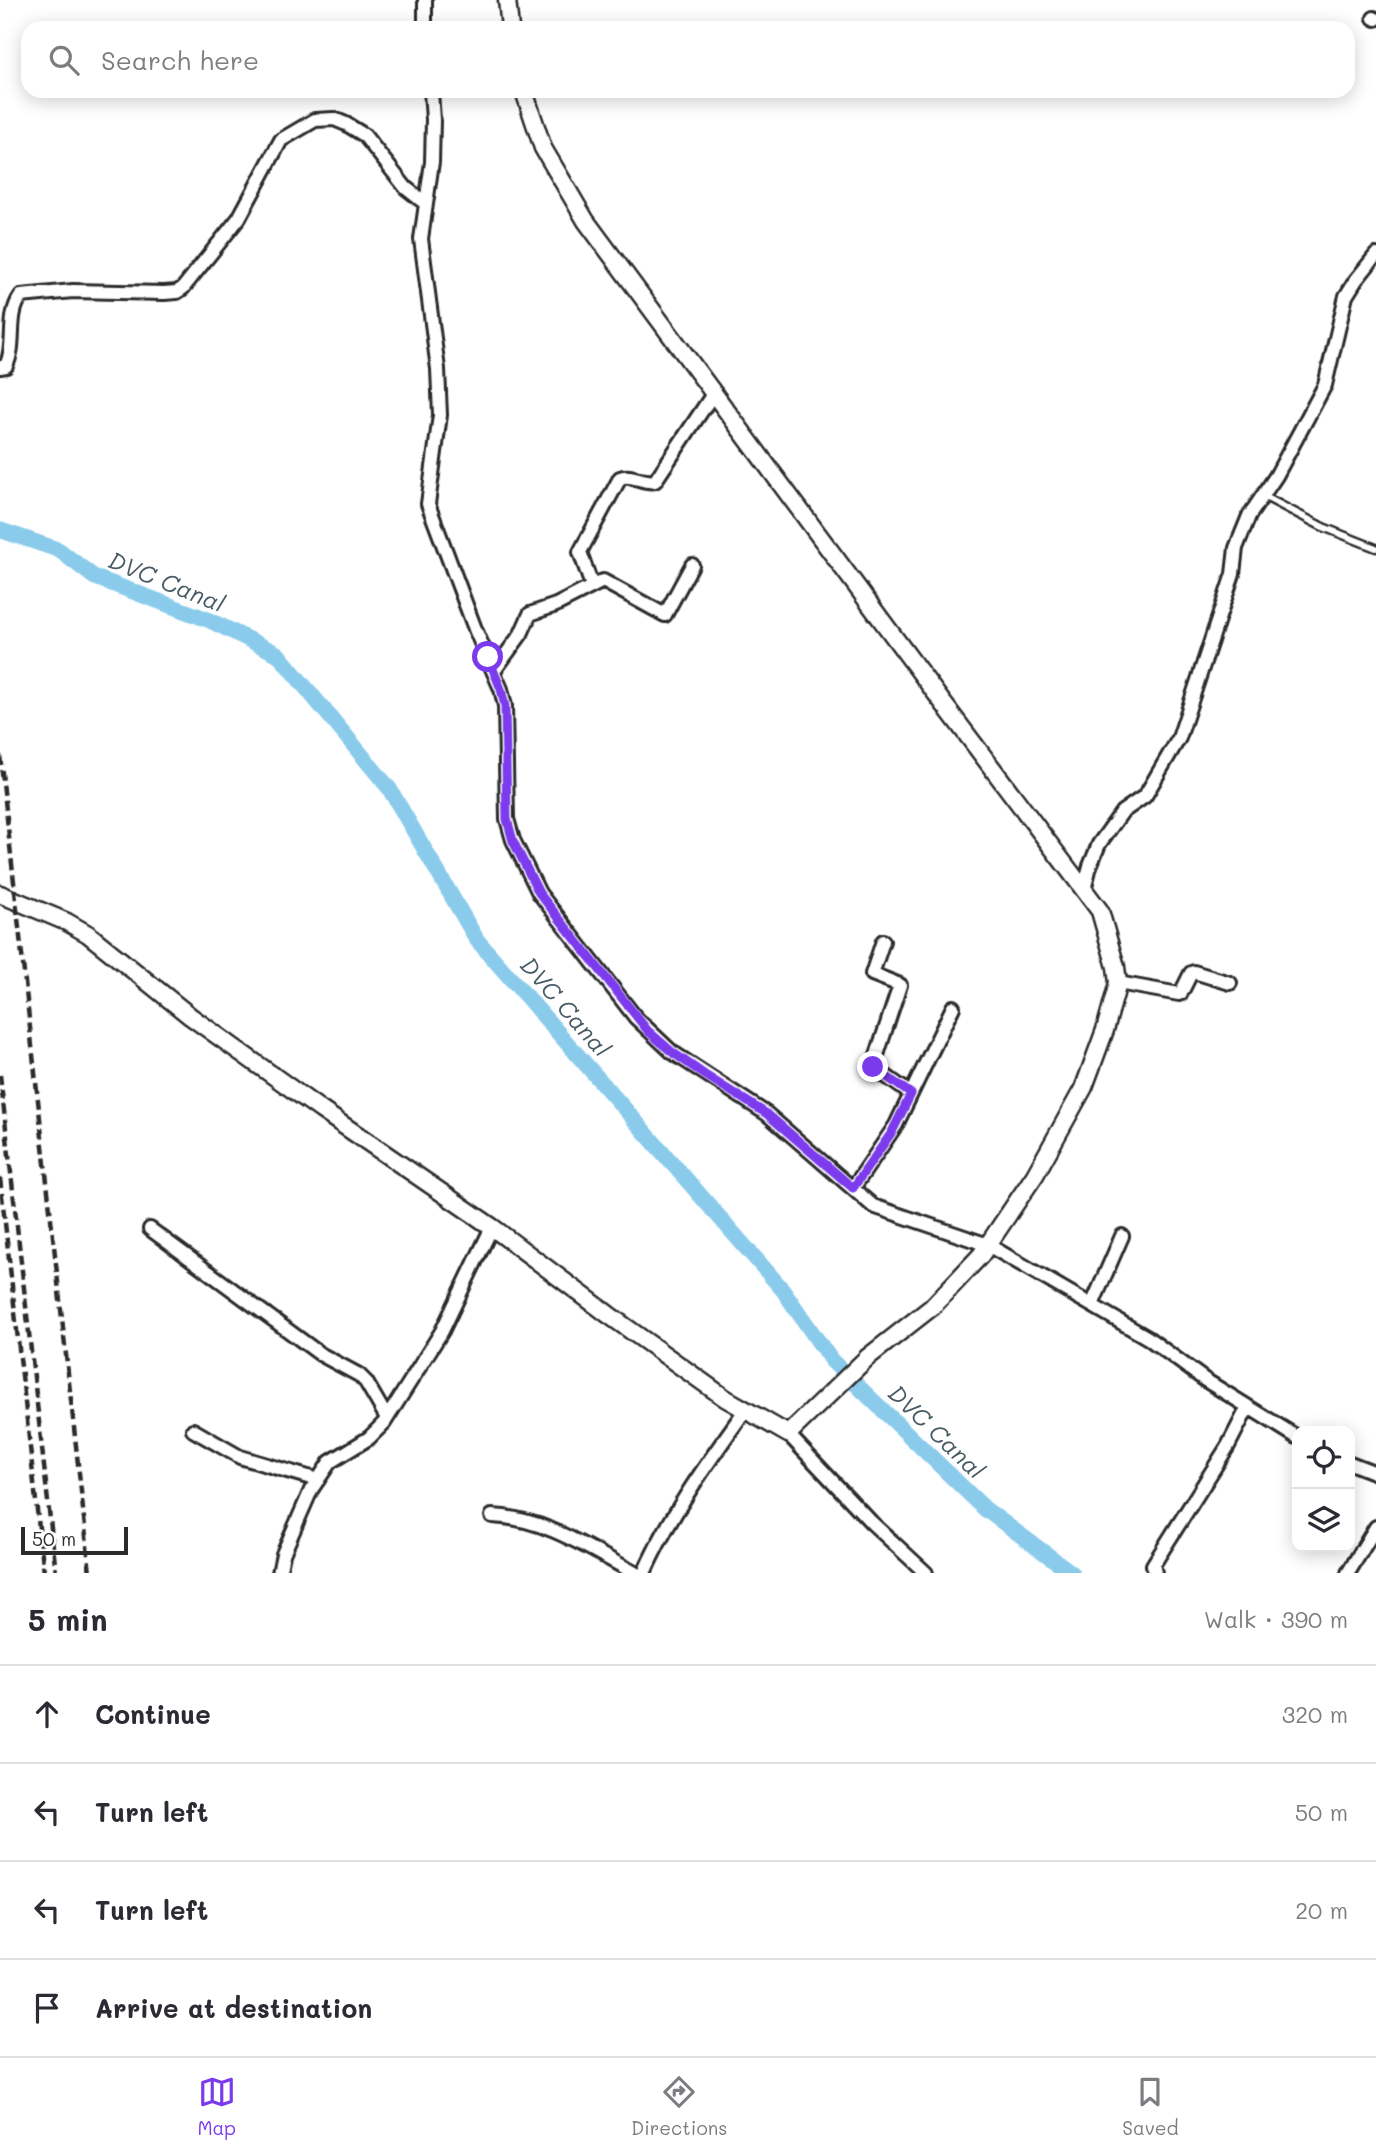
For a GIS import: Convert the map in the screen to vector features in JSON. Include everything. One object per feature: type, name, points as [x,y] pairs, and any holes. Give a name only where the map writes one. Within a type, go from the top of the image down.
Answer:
[{"type":"street","points":[[425,0],[425,21]]},
{"type":"street","points":[[507,0],[509,21]]},
{"type":"street","points":[[431,98],[432,162],[421,239],[438,369],[440,415],[428,504],[475,629],[494,671],[505,706],[507,819],[513,841],[539,893],[648,1031],[672,1052],[767,1114],[873,1206],[988,1245],[1155,1342],[1205,1380],[1292,1434]]},
{"type":"street","points":[[526,98],[543,148],[586,221],[1100,911],[1116,967],[1118,984],[1084,1087],[1035,1175],[981,1255],[932,1307],[868,1357],[788,1434]]},
{"type":"street","points":[[0,367],[7,364],[11,354],[13,314],[21,296],[73,291],[164,293],[177,292],[183,288],[239,218],[281,140],[315,120],[334,119],[364,135],[406,188],[425,203]]},
{"type":"street","points":[[1084,890],[1099,844],[1122,812],[1145,796],[1179,738],[1233,574],[1236,548],[1249,516],[1323,390],[1346,296],[1376,255]]},
{"type":"street","points":[[592,586],[580,552],[620,478],[625,476],[655,481],[713,394]]},
{"type":"street","points":[[494,671],[521,634],[530,614],[556,605],[606,581],[665,615],[692,565]]},
{"type":"street","points":[[0,894],[67,922],[88,934],[190,1016],[492,1227],[608,1315],[725,1398],[788,1434],[871,1522],[926,1573]]},
{"type":"street","points":[[883,941],[872,974],[900,985],[873,1067],[911,1094]]},
{"type":"street","points":[[1118,984],[1180,994],[1192,972],[1230,983]]},
{"type":"street","points":[[853,1188],[892,1132],[953,1007]]},
{"type":"street","points":[[279,1573],[283,1554],[300,1513],[318,1480],[330,1462],[369,1438],[387,1419],[442,1331],[492,1227]]},
{"type":"street","points":[[150,1229],[320,1354],[359,1375],[366,1382],[387,1419]]},
{"type":"street","points":[[1092,1305],[1122,1236]]},
{"type":"street","points":[[1155,1573],[1153,1565],[1228,1446],[1248,1407]]},
{"type":"street","points":[[644,1573],[662,1535],[695,1481],[746,1409]]},
{"type":"street","points":[[193,1430],[240,1457],[318,1480]]},
{"type":"street","points":[[1355,1466],[1376,1473]]},
{"type":"street","points":[[492,1516],[515,1517],[544,1526],[635,1573]]},
{"type":"street","points":[[1348,1573],[1376,1527]]},
{"type":"lane","points":[[1263,496],[1323,527],[1376,548]]},
{"type":"waterway","name":"DVC Canal","points":[[0,530],[59,550],[94,577],[209,620],[278,654],[389,788],[477,940],[783,1290],[831,1360],[985,1509],[1072,1573]]},
{"type":"railway","points":[[0,755],[90,1573]]},
{"type":"railway","points":[[0,1075],[56,1573]]},
{"type":"railway","points":[[0,1178],[44,1573]]},
{"type":"route","points":[[488,657],[505,706],[507,819],[513,841],[539,893],[648,1031],[672,1052],[767,1114],[853,1188],[892,1132],[911,1094],[873,1067]]}]
